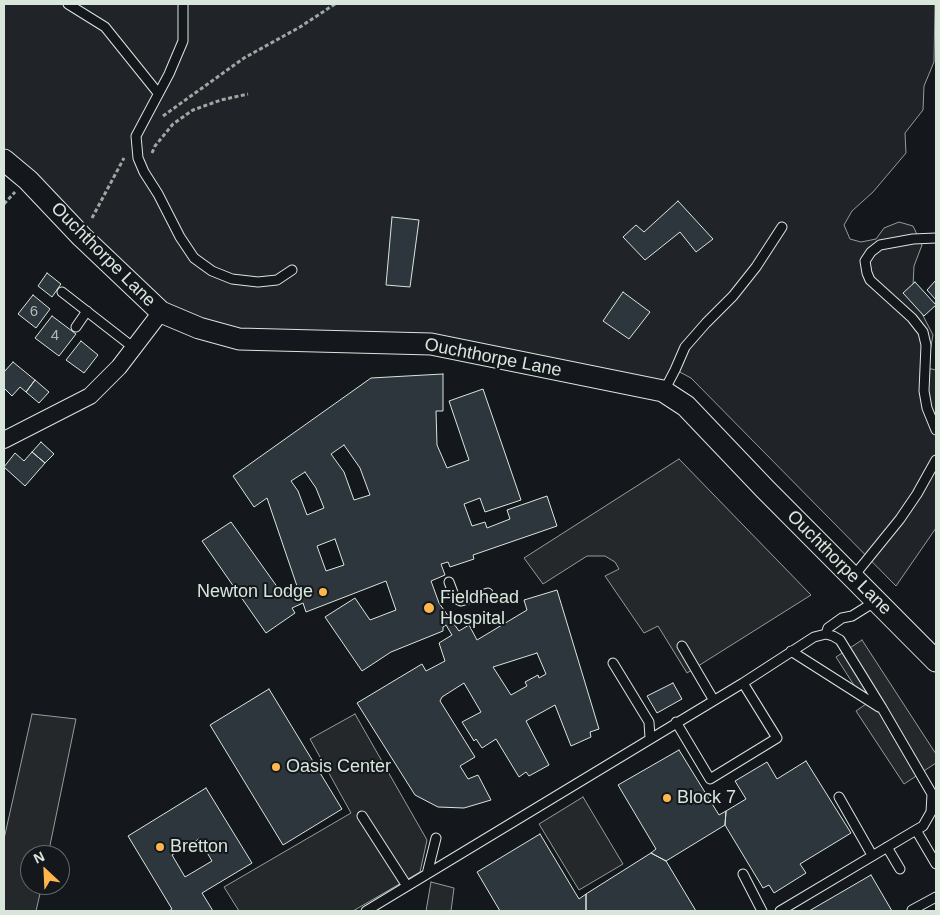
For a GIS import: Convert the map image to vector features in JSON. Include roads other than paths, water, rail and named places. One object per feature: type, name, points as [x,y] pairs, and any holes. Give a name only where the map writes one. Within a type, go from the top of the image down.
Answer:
[{"type":"street","name":"Ouchthorpe Lane","points":[[4,160],[28,180],[82,237],[161,312],[200,328],[239,339],[432,344],[663,391],[686,406],[765,489],[936,661]]},
{"type":"street","points":[[4,440],[90,396],[119,367],[161,312]]},
{"type":"lane","points":[[68,4],[105,27],[158,93]]},
{"type":"lane","points":[[183,4],[183,41],[169,74],[136,136],[138,158],[144,172],[194,258],[212,271],[232,279],[258,282],[277,280],[292,270]]},
{"type":"lane","points":[[663,391],[676,370],[685,348],[706,323],[733,296],[756,267],[782,227]]},
{"type":"lane","points":[[936,238],[880,244],[865,261],[866,273],[870,280],[912,318],[923,332],[926,345],[924,391],[927,408],[936,430]]},
{"type":"lane","points":[[62,292],[134,348]]},
{"type":"lane","points":[[76,327],[87,311]]},
{"type":"lane","points":[[853,577],[900,519],[936,460]]},
{"type":"lane","points":[[449,582],[454,598],[461,601],[488,593]]},
{"type":"lane","points":[[826,634],[828,628],[842,618],[852,616],[876,601]]},
{"type":"lane","points":[[366,911],[814,637],[826,634],[840,640],[932,785],[931,812],[923,826],[780,911]]},
{"type":"lane","points":[[682,646],[713,699]]},
{"type":"lane","points":[[791,651],[882,708]]},
{"type":"lane","points":[[613,663],[649,722],[650,738]]},
{"type":"lane","points":[[676,722],[710,779],[777,738],[743,682]]},
{"type":"lane","points":[[838,797],[872,855]]},
{"type":"lane","points":[[362,816],[407,886]]},
{"type":"lane","points":[[916,830],[936,864]]},
{"type":"lane","points":[[427,874],[436,838]]},
{"type":"lane","points":[[887,847],[900,870]]},
{"type":"lane","points":[[743,874],[762,911]]},
{"type":"lane","points":[[912,910],[936,897]]},
{"type":"place","name":"Newton Lodge","points":[[323,592]]},
{"type":"place","name":"Fieldhead Hospital","points":[[429,608]]},
{"type":"place","name":"Oasis Center","points":[[276,767]]},
{"type":"place","name":"Block 7","points":[[667,798]]},
{"type":"place","name":"Bretton","points":[[160,847]]}]
